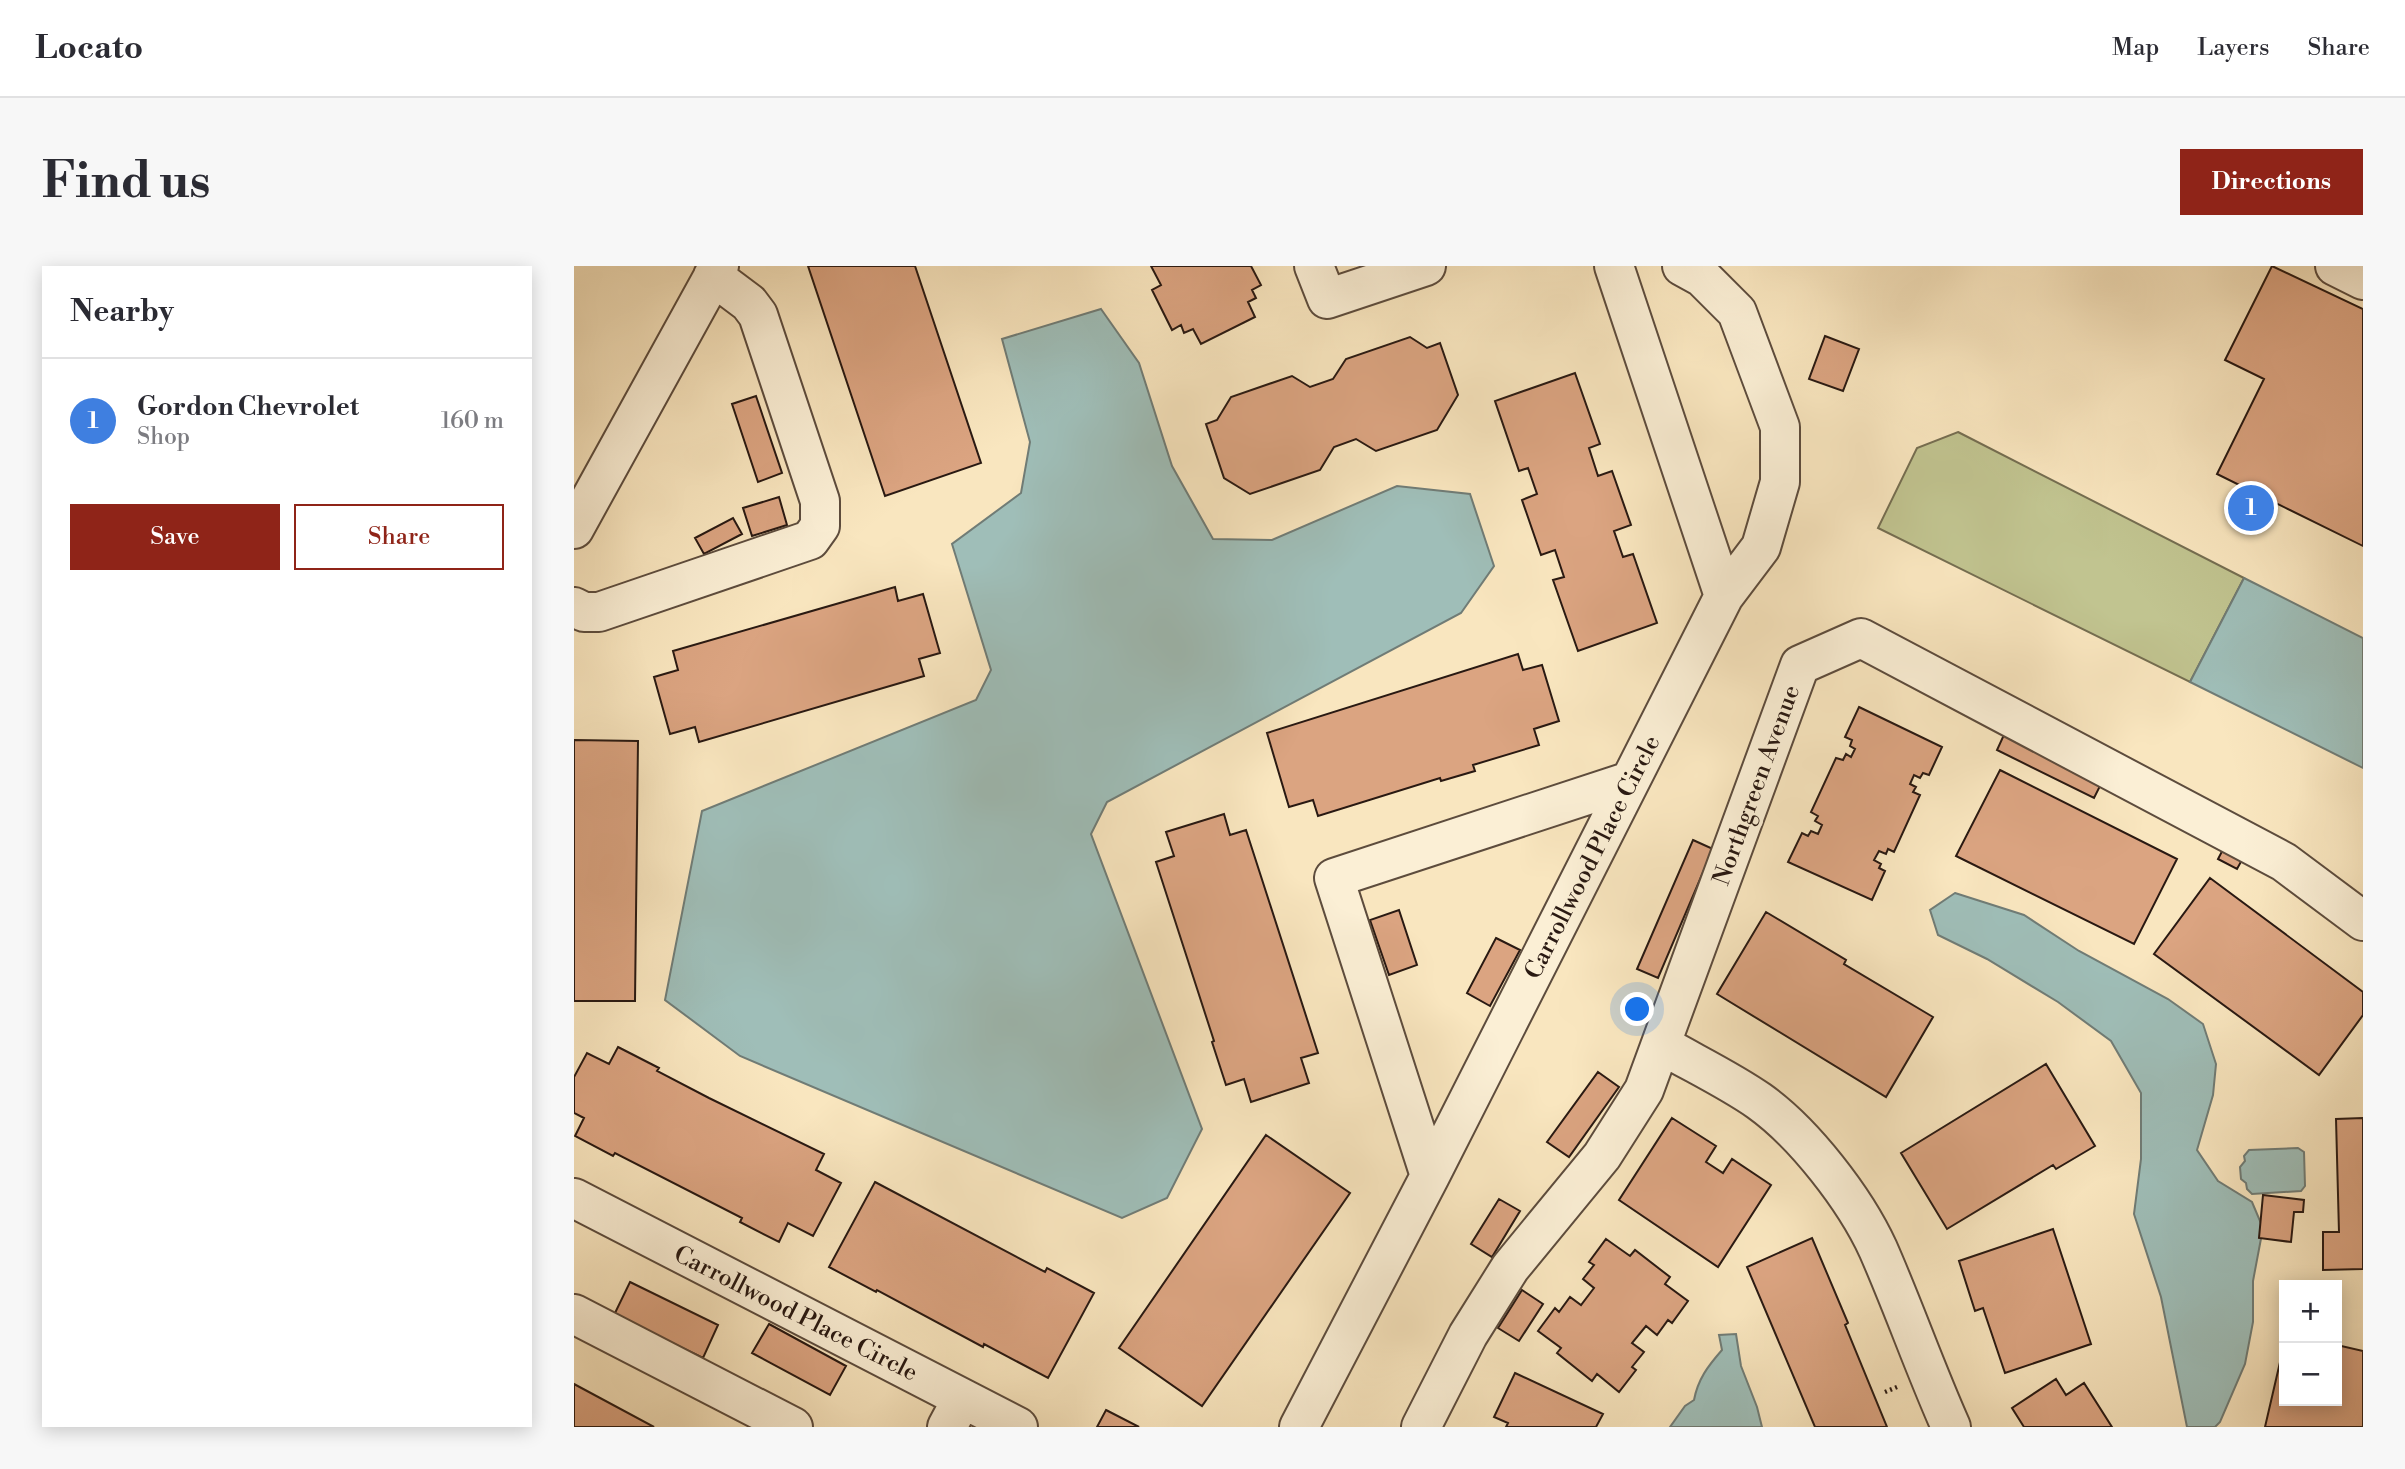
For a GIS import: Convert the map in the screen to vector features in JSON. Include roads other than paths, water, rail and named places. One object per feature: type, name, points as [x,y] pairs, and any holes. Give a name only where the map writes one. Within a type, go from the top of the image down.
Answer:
[{"type":"street","points":[[1314,266],[1327,299],[1426,266]]},
{"type":"street","points":[[1614,266],[1724,596]]},
{"type":"street","name":"Carrollwood Place Circle","points":[[1299,1427],[1430,1176],[1724,596],[1761,547],[1780,482],[1780,427],[1737,312],[1702,277],[1682,266]]},
{"type":"street","points":[[2335,266],[2363,280]]},
{"type":"street","points":[[574,529],[716,271],[758,315],[820,501],[820,526],[810,540],[599,612],[584,612],[574,607]]},
{"type":"street","name":"Northgreen Avenue","points":[[1421,1427],[1468,1335],[1510,1268],[1602,1156],[1644,1090],[1800,665],[1861,638],[2284,862],[2363,921]]},
{"type":"street","points":[[1430,1176],[1334,878],[1630,780]]},
{"type":"street","points":[[1662,1045],[1759,1101],[1800,1138],[1847,1195],[1877,1248],[1951,1427]]},
{"type":"street","name":"Carrollwood Place Circle","points":[[574,1198],[955,1413],[1018,1427]]},
{"type":"street","points":[[574,1314],[793,1427]]},
{"type":"water","points":[[1101,309],[1139,363],[1172,466],[1213,539],[1272,540],[1397,486],[1470,494],[1494,566],[1461,613],[1107,802],[1091,834],[1202,1129],[1167,1198],[1122,1218],[740,1056],[665,1000],[702,811],[976,700],[991,670],[952,544],[1021,493],[1030,442],[1002,339]]},
{"type":"water","points":[[2244,578],[2363,638],[2363,768],[2190,682]]},
{"type":"water","points":[[1955,893],[2024,915],[2079,951],[2168,999],[2203,1024],[2216,1064],[2213,1095],[2197,1150],[2218,1181],[2252,1202],[2263,1228],[2253,1281],[2253,1322],[2245,1364],[2220,1422],[2215,1427],[2187,1427],[2161,1297],[2134,1214],[2141,1159],[2141,1093],[2111,1041],[2058,1002],[1987,959],[1938,935],[1930,910]]},
{"type":"water","points":[[2298,1148],[2304,1152],[2305,1186],[2301,1191],[2252,1194],[2247,1189],[2246,1183],[2241,1179],[2240,1167],[2249,1150]]},
{"type":"water","points":[[1736,1334],[1741,1366],[1762,1427],[1670,1427],[1685,1406],[1694,1400],[1704,1373],[1722,1350],[1719,1335]]},
{"type":"place","name":"Gordon Chevrolet","points":[[2251,508]]}]
